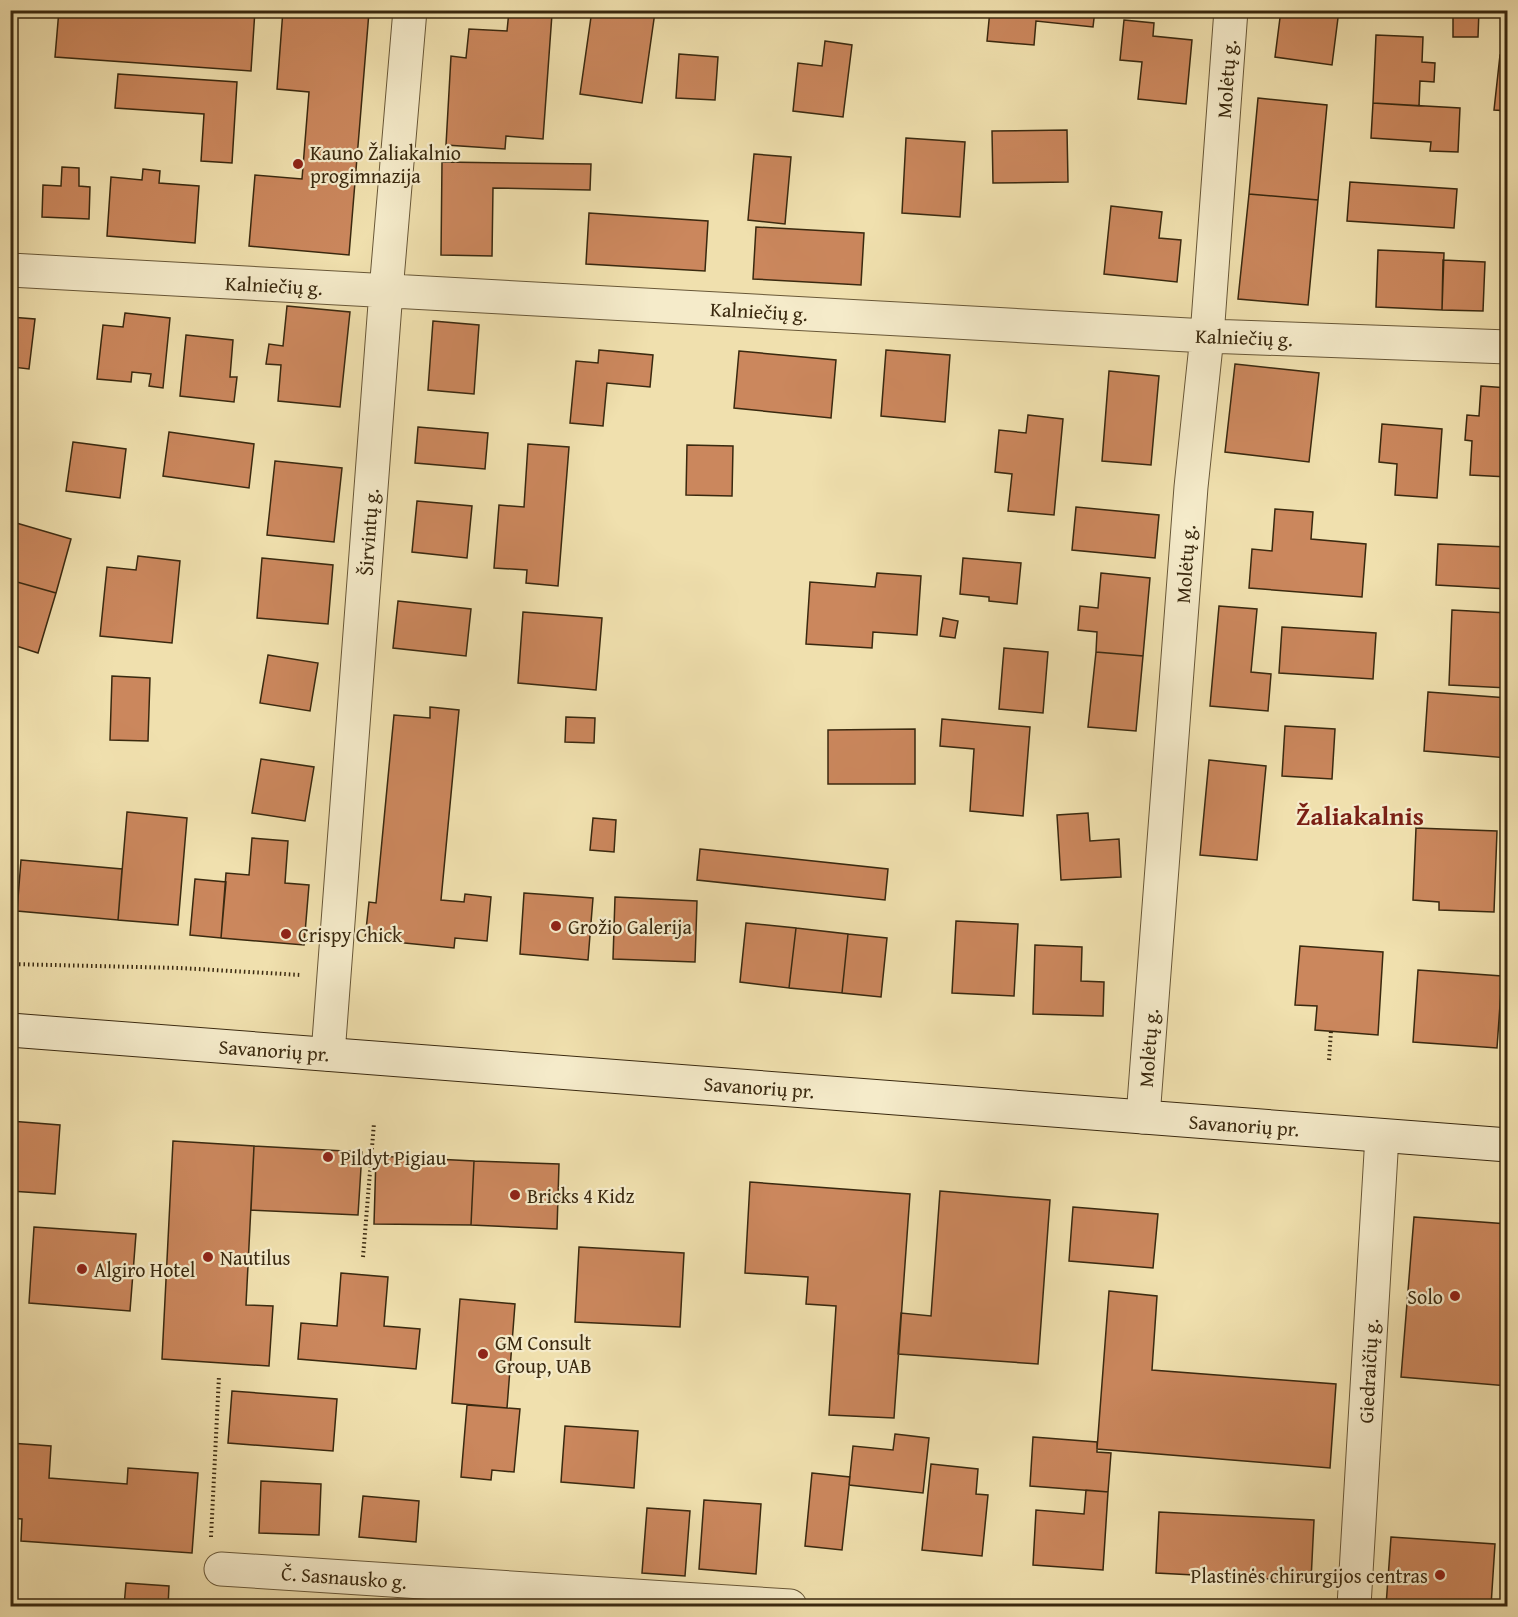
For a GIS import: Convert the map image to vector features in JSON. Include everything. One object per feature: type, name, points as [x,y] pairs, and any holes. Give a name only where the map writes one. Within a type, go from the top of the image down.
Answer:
[{"type":"street","name":"Širvintų g.","points":[[328,1054],[386,291],[410,10]]},
{"type":"street","name":"Molėtų g.","points":[[1143,1117],[1190,498],[1207,336],[1231,10]]},
{"type":"street","name":"Kalniečių g.","points":[[10,270],[1207,336],[1508,347]]},
{"type":"street","name":"Savanorių pr.","points":[[10,1030],[1508,1145]]},
{"type":"street","name":"Giedraičių g.","points":[[1354,1606],[1382,1136]]},
{"type":"street","name":"Č. Sasnausko g.","points":[[221,1569],[790,1606]]},
{"type":"path","points":[[10,964],[180,968],[334,978]]},
{"type":"path","points":[[1329,1060],[1331,1031]]},
{"type":"path","points":[[363,1257],[374,1123]]},
{"type":"path","points":[[219,1376],[210,1558],[221,1569]]},
{"type":"building","points":[[59,10],[255,10],[251,71],[55,57]]},
{"type":"building","points":[[283,10],[369,12],[349,255],[249,246],[255,175],[302,179],[309,92],[277,89]]},
{"type":"building","points":[[592,10],[655,12],[642,103],[580,94]]},
{"type":"building","points":[[990,10],[1095,10],[1093,27],[1036,21],[1034,45],[987,41]]},
{"type":"building","points":[[1281,10],[1339,10],[1332,65],[1275,57]]},
{"type":"building","points":[[1453,10],[1479,10],[1478,37],[1453,37]]},
{"type":"building","points":[[509,11],[552,14],[543,139],[506,136],[505,149],[446,145],[451,56],[466,58],[469,29],[507,31]]},
{"type":"building","points":[[1124,20],[1154,23],[1153,36],[1192,40],[1186,104],[1138,99],[1142,62],[1120,60]]},
{"type":"building","points":[[1376,35],[1423,37],[1422,62],[1435,63],[1434,82],[1420,81],[1419,106],[1373,103]]},
{"type":"building","points":[[825,41],[852,45],[843,117],[793,111],[798,63],[822,66]]},
{"type":"building","points":[[679,54],[718,57],[715,100],[676,98]]},
{"type":"building","points":[[1500,55],[1508,56],[1508,111],[1494,110]]},
{"type":"building","points":[[118,74],[237,82],[232,163],[201,161],[204,114],[115,108]]},
{"type":"building","points":[[1258,98],[1327,105],[1318,200],[1249,194]]},
{"type":"building","points":[[1373,103],[1460,108],[1458,152],[1430,151],[1431,142],[1371,138]]},
{"type":"building","points":[[1067,130],[1068,182],[993,183],[992,131]]},
{"type":"building","points":[[906,138],[965,142],[960,217],[902,213]]},
{"type":"building","points":[[754,154],[791,157],[785,224],[748,220]]},
{"type":"building","points":[[442,162],[591,164],[590,190],[493,188],[492,256],[441,255]]},
{"type":"building","points":[[62,167],[79,168],[79,186],[90,187],[89,219],[42,217],[43,185],[61,186]]},
{"type":"building","points":[[143,169],[160,171],[159,183],[199,186],[195,243],[107,236],[111,177],[142,180]]},
{"type":"building","points":[[10,172],[15,172],[10,219]]},
{"type":"building","points":[[1350,182],[1457,189],[1454,228],[1347,221]]},
{"type":"building","points":[[1249,194],[1318,200],[1308,305],[1238,299]]},
{"type":"building","points":[[1111,206],[1162,212],[1159,238],[1181,240],[1177,282],[1104,274]]},
{"type":"building","points":[[589,213],[708,221],[705,271],[586,264]]},
{"type":"building","points":[[756,227],[864,233],[861,285],[753,279]]},
{"type":"building","points":[[1378,250],[1444,253],[1442,310],[1376,307]]},
{"type":"building","points":[[1443,260],[1485,262],[1483,311],[1442,310]]},
{"type":"building","points":[[287,306],[350,312],[340,407],[278,401],[281,365],[266,364],[269,344],[283,346]]},
{"type":"building","points":[[125,313],[170,318],[163,388],[149,386],[151,374],[132,372],[131,382],[97,379],[103,325],[123,327]]},
{"type":"building","points":[[10,317],[35,319],[29,369],[13,367],[11,386]]},
{"type":"building","points":[[433,321],[479,325],[474,394],[428,390]]},
{"type":"building","points":[[186,335],[233,340],[230,377],[237,377],[234,402],[180,396]]},
{"type":"building","points":[[599,350],[653,355],[650,387],[607,383],[603,426],[570,423],[576,361],[598,363]]},
{"type":"building","points":[[886,350],[950,355],[945,422],[881,416]]},
{"type":"building","points":[[739,351],[836,360],[831,418],[734,408]]},
{"type":"building","points":[[1235,364],[1319,373],[1309,462],[1225,452]]},
{"type":"building","points":[[1109,371],[1159,376],[1151,465],[1102,461]]},
{"type":"building","points":[[1481,386],[1508,388],[1508,477],[1470,475],[1472,441],[1465,440],[1467,415],[1479,416]]},
{"type":"building","points":[[1028,415],[1063,419],[1054,515],[1008,511],[1012,474],[995,472],[999,430],[1026,433]]},
{"type":"building","points":[[1382,424],[1442,429],[1437,498],[1395,495],[1397,464],[1379,462]]},
{"type":"building","points":[[418,427],[488,433],[485,469],[415,463]]},
{"type":"building","points":[[169,432],[254,444],[249,488],[163,476]]},
{"type":"building","points":[[73,442],[126,449],[120,498],[66,491]]},
{"type":"building","points":[[528,444],[569,447],[558,586],[526,583],[527,570],[494,568],[499,505],[524,507]]},
{"type":"building","points":[[687,445],[733,446],[732,496],[686,495]]},
{"type":"building","points":[[275,461],[342,468],[334,542],[267,535]]},
{"type":"building","points":[[417,501],[472,506],[467,558],[412,552]]},
{"type":"building","points":[[1076,507],[1159,515],[1155,558],[1072,550]]},
{"type":"building","points":[[1275,509],[1313,512],[1311,539],[1366,544],[1362,597],[1249,588],[1252,549],[1272,551]]},
{"type":"building","points":[[13,522],[71,539],[56,593],[10,580],[10,531]]},
{"type":"building","points":[[1438,544],[1508,547],[1508,589],[1436,585]]},
{"type":"building","points":[[138,556],[180,561],[172,643],[100,636],[107,567],[136,570]]},
{"type":"building","points":[[262,558],[333,565],[328,624],[257,618]]},
{"type":"building","points":[[963,558],[1021,563],[1017,604],[989,601],[989,597],[960,594]]},
{"type":"building","points":[[877,573],[921,576],[917,635],[873,632],[872,648],[806,644],[810,582],[875,587]]},
{"type":"building","points":[[1101,573],[1150,578],[1143,656],[1096,652],[1097,632],[1078,630],[1080,606],[1098,608]]},
{"type":"building","points":[[10,580],[56,593],[38,653],[10,644]]},
{"type":"building","points":[[398,601],[471,609],[466,656],[393,648]]},
{"type":"building","points":[[1219,606],[1257,609],[1251,672],[1271,674],[1268,711],[1210,706]]},
{"type":"building","points":[[1452,610],[1508,613],[1508,688],[1449,685]]},
{"type":"building","points":[[523,612],[602,618],[596,690],[518,683]]},
{"type":"building","points":[[943,618],[958,621],[955,638],[940,636]]},
{"type":"building","points":[[1282,627],[1376,633],[1373,679],[1279,673]]},
{"type":"building","points":[[1004,648],[1048,652],[1043,713],[999,709]]},
{"type":"building","points":[[1096,652],[1143,656],[1136,731],[1088,727]]},
{"type":"building","points":[[268,655],[318,663],[310,711],[260,703]]},
{"type":"building","points":[[112,676],[150,678],[148,741],[110,740]]},
{"type":"building","points":[[1428,692],[1508,698],[1508,758],[1424,751]]},
{"type":"building","points":[[430,707],[459,710],[441,900],[464,902],[465,894],[491,897],[487,941],[455,938],[454,948],[365,939],[369,902],[376,903],[394,715],[430,718]]},
{"type":"building","points":[[566,717],[595,718],[594,743],[565,742]]},
{"type":"building","points":[[942,719],[1030,727],[1023,816],[970,811],[974,749],[940,746]]},
{"type":"building","points":[[1285,726],[1335,729],[1332,779],[1282,776]]},
{"type":"building","points":[[915,729],[915,784],[828,784],[828,730]]},
{"type":"building","points":[[261,759],[314,767],[305,821],[252,813]]},
{"type":"building","points":[[1209,760],[1266,766],[1257,860],[1200,855]]},
{"type":"building","points":[[127,812],[187,818],[178,925],[118,920]]},
{"type":"building","points":[[1088,813],[1090,841],[1119,839],[1121,877],[1061,880],[1057,815]]},
{"type":"building","points":[[593,818],[616,820],[614,852],[590,850]]},
{"type":"building","points":[[1416,828],[1497,831],[1494,912],[1439,910],[1439,902],[1413,900]]},
{"type":"building","points":[[252,838],[288,841],[285,883],[309,885],[304,945],[221,938],[226,873],[249,875]]},
{"type":"building","points":[[700,849],[888,869],[885,900],[697,880]]},
{"type":"building","points":[[21,860],[122,869],[118,920],[17,911]]},
{"type":"building","points":[[195,879],[226,882],[221,938],[190,935]]},
{"type":"building","name":"Grožio Galerija","points":[[524,893],[593,898],[588,960],[520,954]]},
{"type":"building","points":[[615,897],[697,901],[695,962],[613,959]]},
{"type":"building","points":[[956,921],[1018,924],[1014,996],[952,993]]},
{"type":"building","points":[[746,923],[796,928],[789,988],[740,982]]},
{"type":"building","points":[[796,928],[848,934],[842,993],[789,988]]},
{"type":"building","points":[[848,934],[887,938],[881,997],[842,993]]},
{"type":"building","points":[[1035,945],[1082,947],[1081,981],[1104,982],[1103,1016],[1033,1014]]},
{"type":"building","points":[[1300,946],[1383,952],[1378,1035],[1315,1030],[1317,1006],[1295,1005]]},
{"type":"building","points":[[1418,970],[1502,976],[1497,1048],[1413,1042]]},
{"type":"building","points":[[10,1121],[60,1125],[55,1194],[10,1191]]},
{"type":"building","name":"Nautilus","points":[[173,1141],[254,1146],[246,1305],[273,1306],[269,1366],[162,1359]]},
{"type":"building","points":[[254,1146],[362,1152],[358,1215],[251,1210]]},
{"type":"building","points":[[376,1156],[474,1161],[471,1225],[374,1224]]},
{"type":"building","name":"Bricks 4 Kidz","points":[[474,1161],[559,1164],[557,1229],[471,1225]]},
{"type":"building","points":[[750,1182],[910,1194],[894,1418],[829,1415],[836,1306],[806,1304],[808,1277],[745,1273]]},
{"type":"building","points":[[940,1191],[1050,1200],[1038,1364],[898,1354],[901,1313],[931,1316]]},
{"type":"building","points":[[1073,1207],[1158,1214],[1153,1268],[1069,1261]]},
{"type":"building","points":[[1414,1217],[1508,1224],[1508,1386],[1401,1377]]},
{"type":"building","name":"Algiro Hotel","points":[[34,1227],[136,1234],[130,1311],[29,1303]]},
{"type":"building","points":[[579,1247],[684,1253],[680,1327],[575,1322]]},
{"type":"building","points":[[10,1266],[16,1266],[13,1305],[10,1305]]},
{"type":"building","points":[[341,1273],[388,1277],[384,1326],[420,1329],[416,1369],[298,1359],[301,1323],[337,1326]]},
{"type":"building","points":[[1109,1291],[1157,1296],[1152,1370],[1336,1384],[1330,1468],[1097,1449]]},
{"type":"building","name":"GM Consult Group, UAB","points":[[460,1299],[515,1304],[507,1408],[452,1403]]},
{"type":"building","points":[[10,1344],[15,1344],[10,1390]]},
{"type":"building","points":[[232,1391],[337,1399],[333,1451],[228,1443]]},
{"type":"building","points":[[467,1405],[520,1409],[514,1472],[492,1470],[491,1480],[461,1477]]},
{"type":"building","points":[[565,1426],[638,1431],[634,1488],[561,1482]]},
{"type":"building","points":[[895,1434],[929,1438],[923,1493],[849,1485],[853,1446],[893,1450]]},
{"type":"building","points":[[1033,1437],[1097,1442],[1097,1452],[1111,1453],[1108,1492],[1030,1486]]},
{"type":"building","points":[[10,1443],[51,1446],[49,1478],[127,1484],[128,1468],[198,1473],[192,1553],[21,1541],[22,1519],[10,1518]]},
{"type":"building","points":[[931,1464],[978,1469],[976,1494],[988,1495],[982,1556],[922,1550]]},
{"type":"building","points":[[812,1473],[850,1477],[842,1550],[805,1546]]},
{"type":"building","points":[[261,1481],[321,1484],[319,1535],[259,1533]]},
{"type":"building","points":[[1086,1490],[1108,1492],[1103,1570],[1033,1565],[1036,1510],[1084,1514]]},
{"type":"building","points":[[363,1496],[419,1501],[416,1542],[359,1537]]},
{"type":"building","points":[[704,1500],[761,1504],[756,1574],[699,1569]]},
{"type":"building","points":[[647,1508],[690,1511],[685,1576],[642,1573]]},
{"type":"building","points":[[1159,1512],[1314,1520],[1311,1581],[1156,1573]]},
{"type":"building","name":"Plastinės chirurgijos centras","points":[[1391,1537],[1495,1544],[1491,1606],[1386,1606]]},
{"type":"building","points":[[126,1583],[169,1586],[168,1606],[124,1606]]},
{"type":"building","points":[[26,1602],[93,1606],[26,1606]]},
{"type":"place","name":"Kauno Žaliakalnio progimnazija","points":[[298,164]]},
{"type":"place","name":"Grožio Galerija","points":[[556,926]]},
{"type":"place","name":"Crispy Chick","points":[[286,934]]},
{"type":"place","name":"Pildyt Pigiau","points":[[328,1157]]},
{"type":"place","name":"Bricks 4 Kidz","points":[[515,1195]]},
{"type":"place","name":"Nautilus","points":[[208,1257]]},
{"type":"place","name":"Algiro Hotel","points":[[82,1269]]},
{"type":"place","name":"Solo","points":[[1455,1296]]},
{"type":"place","name":"GM Consult Group, UAB","points":[[483,1354]]},
{"type":"place","name":"Plastinės chirurgijos centras","points":[[1440,1575]]},
{"type":"district","name":"Žaliakalnis","points":[[1360,815]]}]
